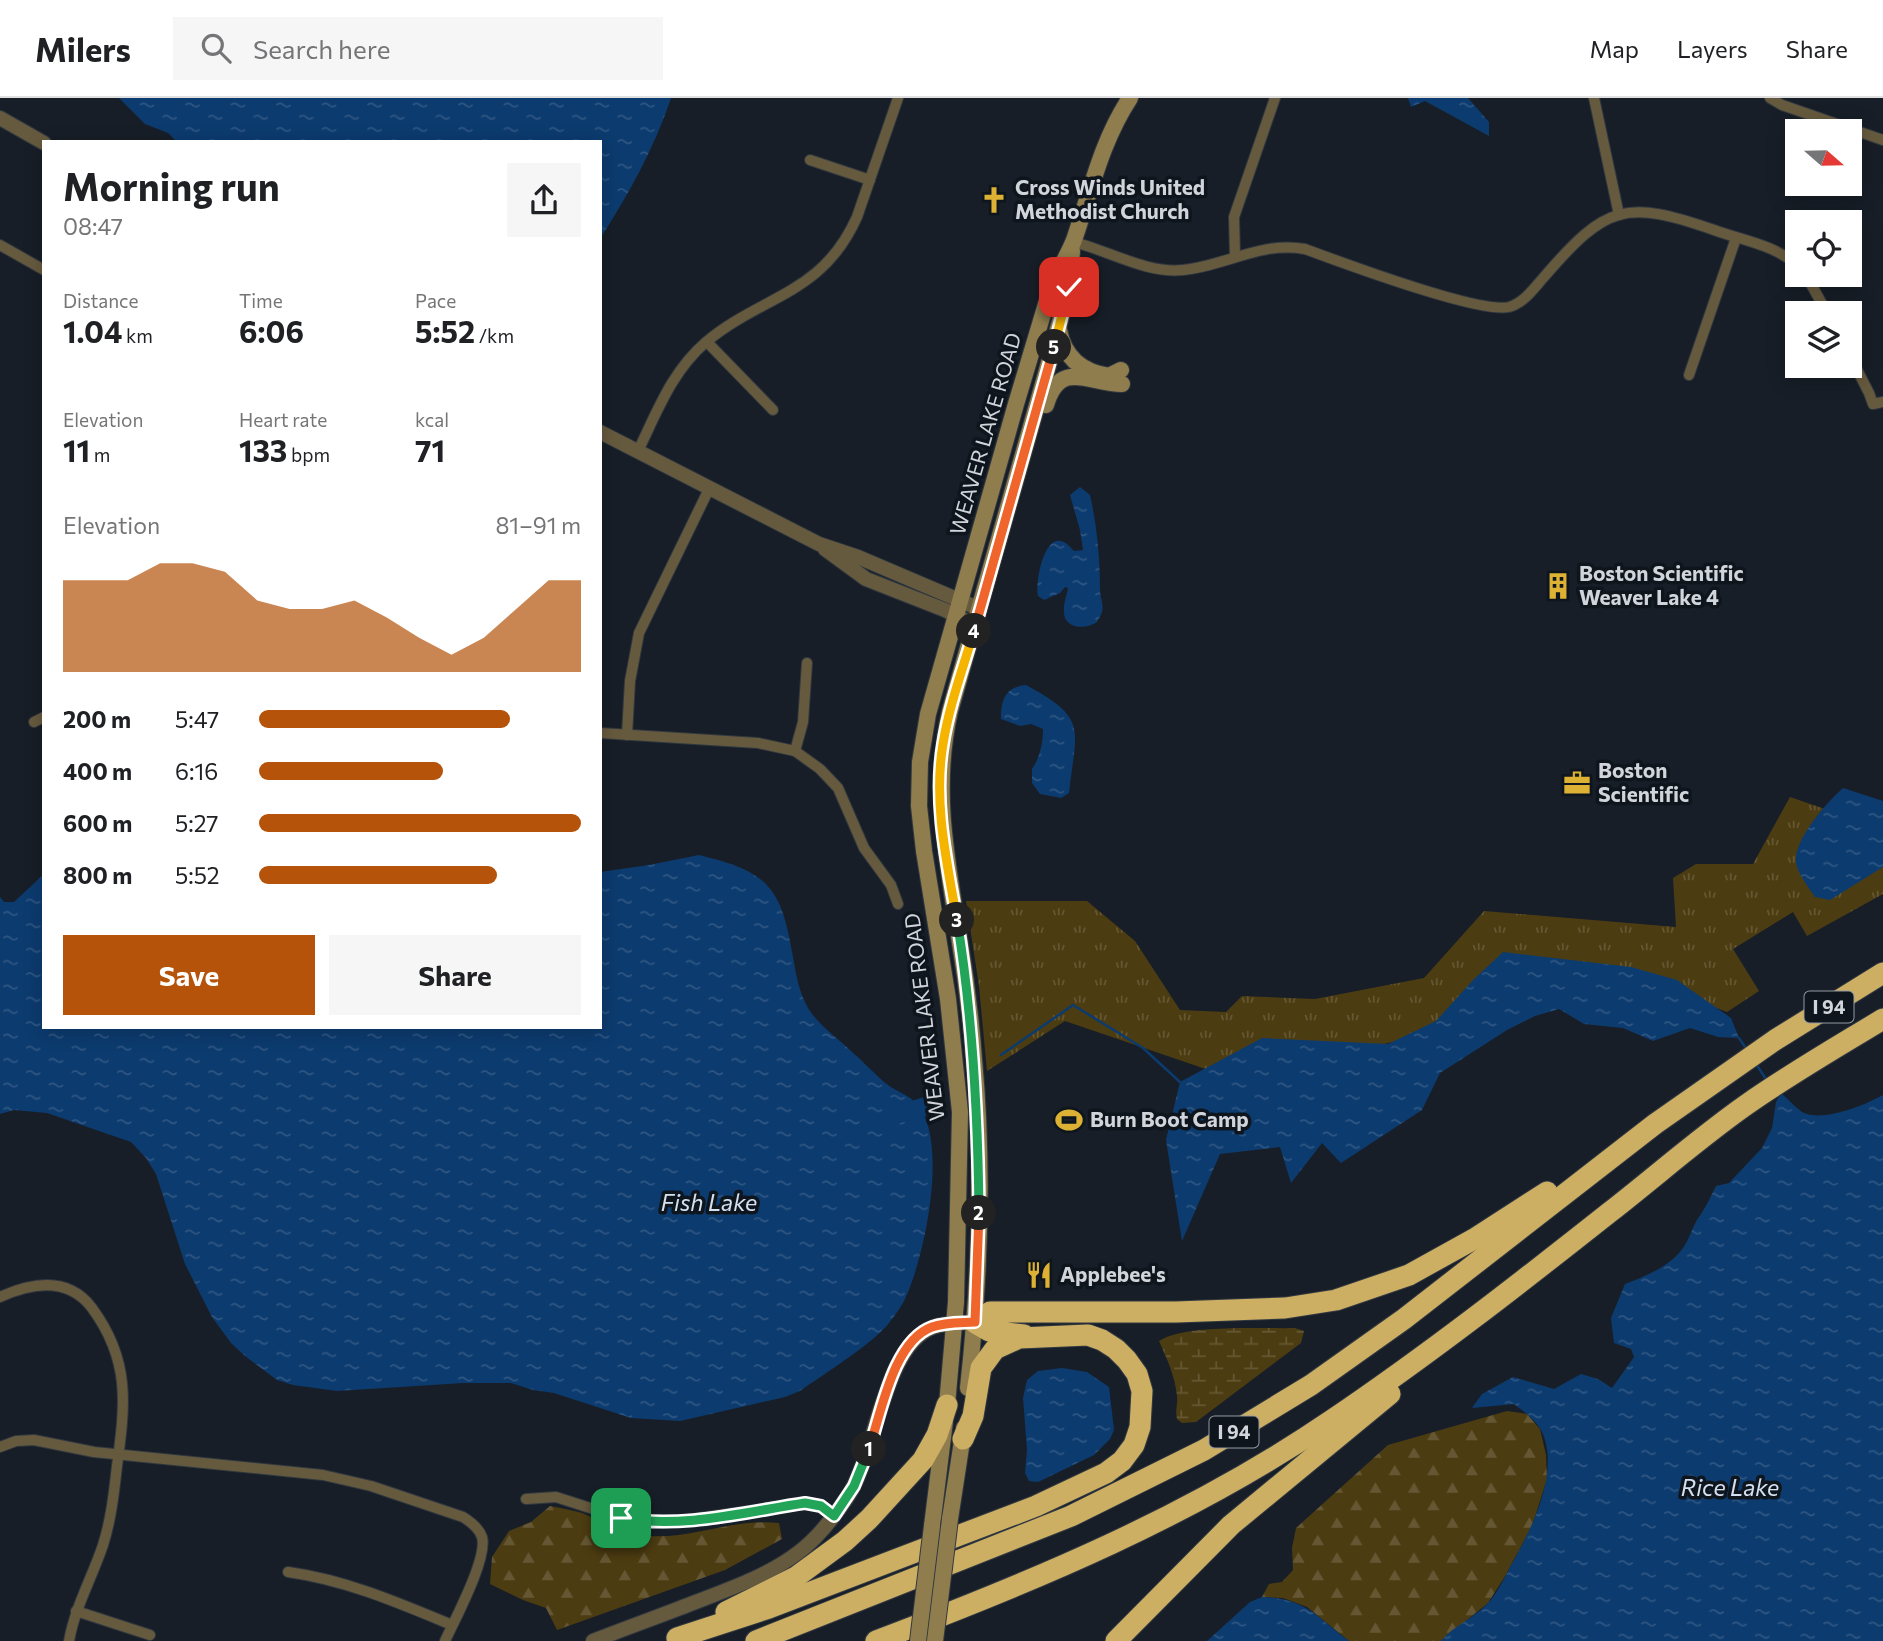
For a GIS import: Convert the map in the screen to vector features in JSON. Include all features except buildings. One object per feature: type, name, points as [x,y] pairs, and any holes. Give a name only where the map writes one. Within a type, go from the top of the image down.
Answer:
[{"type":"highway","name":"I 94","points":[[755,1641],[1071,1516],[1204,1450],[1311,1385],[1404,1319],[1655,1124],[1775,1040],[1883,973]]},
{"type":"highway","name":"I 94","points":[[876,1641],[1107,1548],[1237,1481],[1332,1420],[1509,1292],[1744,1107],[1795,1072],[1883,1019]]},
{"type":"highway","points":[[710,1641],[990,1536],[1099,1489],[1116,1478],[1136,1458],[1151,1417],[1151,1395],[1144,1371],[1133,1353],[1115,1338],[1100,1333],[1030,1336],[989,1331],[975,1322],[990,1312],[1176,1312],[1285,1308],[1336,1300],[1409,1275],[1442,1257],[1655,1124]]},
{"type":"highway","points":[[1116,1641],[1231,1524],[1406,1381],[1509,1292]]},
{"type":"highway","points":[[673,1640],[769,1608],[1036,1506],[1106,1473],[1122,1461],[1134,1445],[1143,1408],[1142,1391],[1136,1374],[1116,1349],[1088,1335]]},
{"type":"highway","points":[[963,1439],[973,1416],[979,1375],[986,1360],[995,1349],[1010,1340],[1030,1336]]},
{"type":"highway","points":[[673,1640],[796,1577],[845,1541],[923,1460],[937,1435],[947,1405]]},
{"type":"main road","name":"WEAVER LAKE ROAD","points":[[918,1641],[947,1405],[959,1225],[958,1085],[948,999],[924,851],[919,786],[921,752],[928,714],[1052,284],[1073,242],[1100,156],[1130,98]]},
{"type":"main road","name":"WEAVER LAKE ROAD","points":[[935,1641],[963,1439],[975,1322],[979,1220],[979,1129],[975,1061],[965,972],[944,840],[940,775],[943,744],[1069,287],[1073,242]]},
{"type":"main road","points":[[1027,444],[1042,417],[1050,391],[1061,381],[1083,376],[1109,384],[1122,377],[1109,376],[1078,365],[1066,352],[1058,328]]},
{"type":"street","points":[[638,451],[674,378],[688,359],[707,342],[816,275],[833,258],[848,236],[898,98]]},
{"type":"street","points":[[1235,256],[1234,217],[1275,98]]},
{"type":"street","points":[[1594,98],[1619,215]]},
{"type":"street","points":[[1770,98],[1782,105],[1883,141]]},
{"type":"street","points":[[0,118],[42,142]]},
{"type":"street","points":[[810,160],[870,180]]},
{"type":"street","points":[[1073,242],[1163,270],[1202,267],[1235,256],[1277,247],[1305,249],[1427,290],[1496,308],[1520,302],[1573,243],[1605,220],[1631,212],[1659,212],[1776,251],[1785,257]]},
{"type":"street","points":[[1689,375],[1736,238]]},
{"type":"street","points":[[0,245],[42,269]]},
{"type":"street","points":[[707,342],[773,410]]},
{"type":"street","points":[[1861,378],[1878,403]]},
{"type":"street","points":[[602,433],[710,486],[818,544],[958,608],[976,626]]},
{"type":"street","points":[[627,735],[630,681],[639,633],[710,486]]},
{"type":"street","points":[[958,608],[981,609]]},
{"type":"street","points":[[795,751],[803,722],[807,663]]},
{"type":"street","points":[[602,733],[758,743],[795,751],[820,769],[838,788],[864,848],[891,885],[898,904]]},
{"type":"street","points":[[0,1297],[29,1285],[42,1284],[69,1289],[90,1305],[113,1348],[120,1369],[124,1415],[111,1511],[103,1544],[76,1611],[69,1641]]},
{"type":"street","points":[[593,1641],[763,1574],[801,1550],[834,1516],[859,1475],[893,1374],[914,1339],[930,1328],[975,1322]]},
{"type":"street","points":[[0,1447],[16,1441],[34,1440],[74,1449],[323,1475],[349,1480],[463,1517],[471,1522],[481,1536],[482,1553],[445,1641]]},
{"type":"street","points":[[526,1499],[556,1497],[642,1522],[689,1521],[805,1503],[821,1506],[834,1516]]},
{"type":"street","points":[[288,1572],[355,1587],[452,1625]]},
{"type":"street","points":[[76,1611],[150,1636]]},
{"type":"green space","points":[[1790,797],[1883,829],[1883,894],[1807,936],[1793,912],[1733,949],[1759,991],[1727,1012],[1648,982],[1235,1079],[1065,1021],[987,1071],[979,986],[966,901],[1087,901],[1135,941],[1180,1010],[1226,1012],[1242,996],[1315,999],[1424,978],[1484,911],[1676,927],[1673,878],[1696,864],[1753,864]]},
{"type":"green space","points":[[1295,1328],[1304,1331],[1301,1343],[1196,1422],[1182,1423],[1177,1419],[1174,1382],[1159,1341],[1187,1332],[1205,1330]]},
{"type":"green space","points":[[1507,1411],[1527,1414],[1540,1429],[1546,1455],[1547,1479],[1532,1526],[1488,1603],[1441,1641],[1349,1641],[1307,1607],[1283,1598],[1262,1597],[1269,1584],[1282,1582],[1293,1570],[1292,1548],[1296,1528],[1388,1445]]},
{"type":"green space","points":[[550,1506],[582,1513],[640,1535],[682,1535],[762,1522],[779,1523],[782,1539],[725,1570],[557,1630],[546,1608],[490,1584],[492,1557],[509,1531],[531,1522]]},
{"type":"water","points":[[119,98],[671,98],[640,170],[602,236],[602,140],[175,140],[168,133],[145,124]]},
{"type":"water","points":[[1408,98],[1468,98],[1489,122],[1489,136],[1425,101],[1411,107]]},
{"type":"water","points":[[1080,487],[1090,495],[1098,542],[1103,606],[1097,622],[1082,627],[1072,625],[1065,618],[1064,606],[1068,588],[1065,587],[1060,593],[1044,600],[1038,596],[1037,590],[1045,554],[1054,542],[1064,542],[1074,551],[1083,550],[1070,495]]},
{"type":"water","points":[[1026,685],[1060,707],[1074,727],[1069,793],[1061,798],[1040,794],[1032,783],[1032,769],[1041,750],[1043,729],[1031,724],[1020,726],[1001,719],[1006,696],[1013,688]]},
{"type":"water","points":[[1843,788],[1883,801],[1883,867],[1830,900],[1815,897],[1799,872],[1797,854],[1812,822]]},
{"type":"water","name":"Fish Lake","points":[[699,855],[742,868],[768,886],[783,914],[798,983],[812,1014],[883,1081],[915,1102],[926,1119],[933,1170],[930,1200],[919,1258],[902,1304],[889,1323],[871,1340],[800,1391],[785,1397],[680,1421],[631,1418],[554,1393],[511,1383],[463,1383],[337,1391],[277,1380],[231,1343],[212,1317],[185,1264],[156,1174],[131,1142],[47,1113],[14,1110],[0,1114],[0,897],[4,902],[14,902],[42,876],[42,1029],[602,1029],[602,872]]},
{"type":"water","points":[[1503,952],[1631,967],[1677,980],[1731,1018],[1739,1038],[1718,1037],[1690,1028],[1653,1041],[1623,1028],[1584,1024],[1559,1009],[1535,1016],[1507,1030],[1440,1073],[1422,1110],[1341,1163],[1322,1143],[1291,1183],[1280,1147],[1220,1154],[1182,1241],[1166,1140],[1180,1082],[1262,1038],[1388,1044],[1436,1021]]},
{"type":"water","name":"Rice Lake","points":[[1781,1093],[1802,1112],[1810,1115],[1832,1114],[1855,1108],[1883,1095],[1883,1641],[1441,1641],[1482,1609],[1497,1591],[1534,1519],[1546,1482],[1547,1446],[1541,1430],[1532,1419],[1514,1404],[1472,1408],[1482,1394],[1513,1377],[1554,1389],[1581,1374],[1598,1379],[1612,1388],[1634,1357],[1631,1349],[1614,1343],[1611,1318],[1625,1284],[1658,1269],[1680,1252],[1716,1186],[1729,1183],[1762,1148],[1772,1128],[1776,1102]]},
{"type":"water","points":[[1062,1368],[1087,1372],[1109,1387],[1114,1430],[1110,1439],[1094,1455],[1038,1482],[1029,1481],[1025,1473],[1027,1450],[1023,1398],[1027,1380],[1038,1371]]},
{"type":"water","points":[[1262,1597],[1290,1601],[1310,1610],[1349,1641],[1207,1641],[1250,1602]]},
{"type":"waterway","points":[[1001,1055],[1073,1005],[1143,1048],[1180,1082]]},
{"type":"waterway","points":[[1739,1038],[1747,1050]]},
{"type":"waterway","points":[[1756,1064],[1768,1082]]},
{"type":"waterway","points":[[896,1115],[933,1104]]},
{"type":"place","name":"Cross Winds United Methodist Church","points":[[994,200]]},
{"type":"place","name":"Boston Scientific Weaver Lake 4","points":[[1558,586]]},
{"type":"place","name":"Boston Scientific","points":[[1577,783]]},
{"type":"place","name":"Burn Boot Camp","points":[[1069,1120]]},
{"type":"place","name":"Applebee's","points":[[1039,1275]]},
{"type":"route","points":[[621,1518],[665,1523],[805,1503],[821,1506],[834,1516],[864,1465],[893,1374],[909,1345],[930,1328],[975,1322],[979,1129],[966,984],[942,821],[940,787],[943,744],[1069,287]]}]
